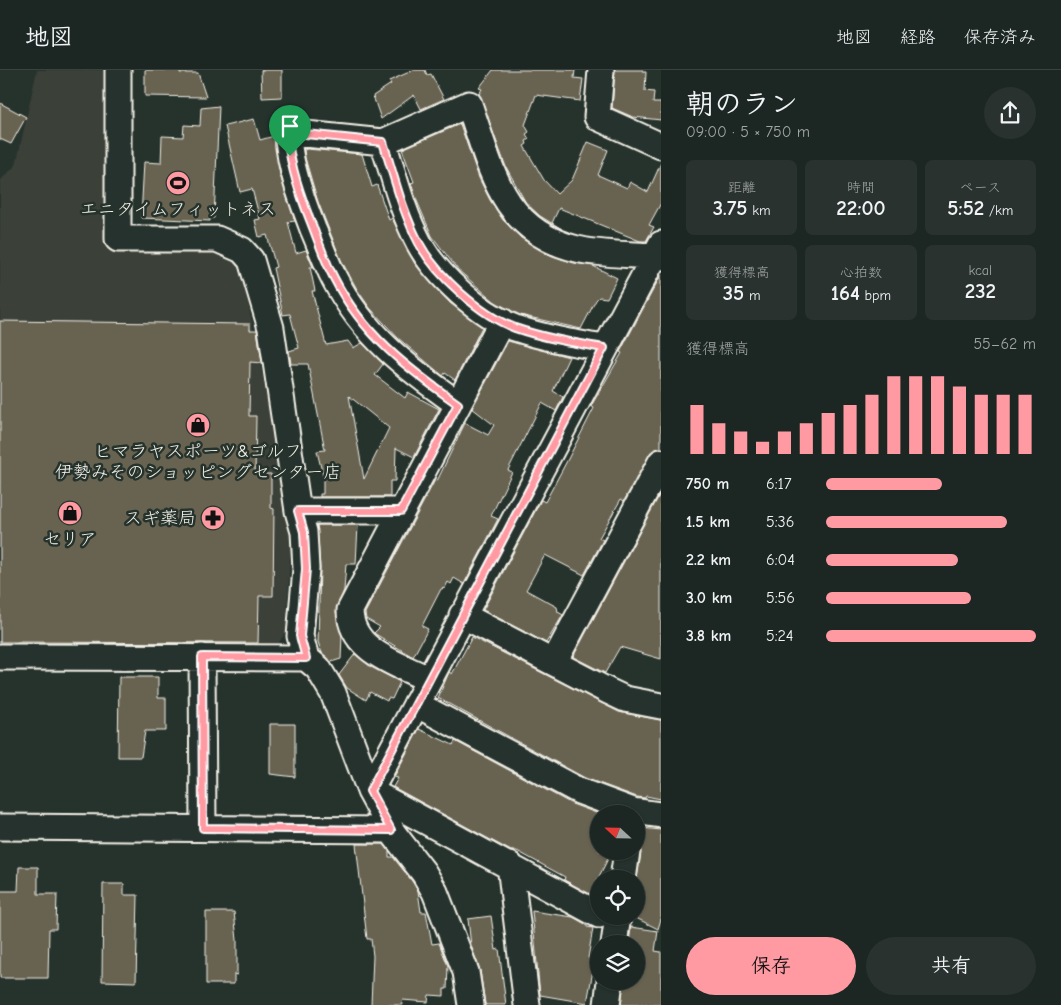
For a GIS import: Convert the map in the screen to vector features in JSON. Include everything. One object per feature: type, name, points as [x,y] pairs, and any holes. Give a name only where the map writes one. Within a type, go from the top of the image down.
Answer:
[{"type":"street","points":[[118,70],[118,239],[217,239],[242,250],[251,260],[270,328],[298,511],[304,532],[306,569],[300,636],[306,658],[318,668],[333,693],[370,791],[391,830],[424,873],[435,892],[466,972],[471,1005]]},
{"type":"street","points":[[601,70],[597,117],[661,146]]},
{"type":"street","points":[[370,791],[604,348],[659,252],[577,250],[537,233],[518,218],[498,188],[469,104],[383,142],[296,133],[288,137],[290,156],[308,216],[341,291],[358,317],[386,349],[414,373],[458,404]]},
{"type":"street","points":[[383,142],[405,212],[420,245],[434,264],[460,292],[513,327],[550,339],[604,348]]},
{"type":"street","points":[[428,679],[368,648],[350,620],[350,610],[502,321]]},
{"type":"street","points":[[554,662],[661,462]]},
{"type":"street","points":[[298,511],[401,511]]},
{"type":"street","points":[[462,614],[625,699],[661,706]]},
{"type":"street","points":[[0,657],[306,658]]},
{"type":"street","points":[[202,657],[203,828]]},
{"type":"street","points":[[416,704],[579,791],[615,805]]},
{"type":"street","points":[[370,791],[510,865],[590,911]]},
{"type":"street","points":[[645,813],[661,815]]},
{"type":"street","points":[[0,826],[391,830]]},
{"type":"street","points":[[510,865],[527,1005]]},
{"type":"street","points":[[607,1005],[609,990]]},
{"type":"shaded area","points":[[37,70],[111,70],[110,246],[206,242],[239,258],[292,521],[286,631],[277,646],[0,650],[0,181],[16,165]]},
{"type":"building","points":[[145,70],[180,70],[180,73],[198,73],[206,97],[145,96]]},
{"type":"building","points":[[261,70],[282,70],[282,97],[262,98]]},
{"type":"building","points":[[414,70],[425,70],[427,75],[431,74],[444,99],[421,109],[414,95],[381,119],[373,96],[391,84],[389,81]]},
{"type":"building","points":[[493,70],[575,70],[574,78],[583,79],[580,101],[536,95],[525,125],[529,132],[526,134],[529,139],[524,146],[544,180],[557,194],[572,180],[588,142],[608,150],[598,175],[627,188],[630,182],[648,192],[661,163],[661,203],[649,225],[654,227],[646,241],[640,241],[559,208],[552,223],[562,229],[540,216],[526,203],[506,167],[479,94],[482,89],[479,88]]},
{"type":"building","points":[[615,70],[643,70],[643,72],[646,72],[645,91],[654,92],[653,103],[661,103],[661,120],[633,117],[612,108]]},
{"type":"building","points":[[0,103],[26,117],[11,144],[0,139]]},
{"type":"building","name":"エニタイムフィットネス","points":[[219,106],[214,218],[210,218],[210,221],[141,218],[144,162],[161,163],[162,136],[183,137],[184,125],[200,126],[201,108]]},
{"type":"building","points":[[254,119],[260,140],[274,136],[280,175],[295,221],[288,222],[296,253],[306,250],[313,267],[310,267],[315,291],[312,291],[326,345],[348,341],[353,348],[362,343],[383,364],[375,375],[405,398],[408,392],[439,409],[414,457],[396,448],[395,481],[390,481],[390,497],[320,497],[320,494],[323,494],[323,476],[317,451],[325,450],[308,364],[291,364],[289,351],[299,348],[290,314],[283,315],[273,268],[276,267],[267,235],[259,237],[255,220],[260,219],[252,189],[240,192],[225,126]],"holes":[[[349,396],[389,428],[364,479]]]},
{"type":"building","points":[[460,124],[479,178],[490,200],[503,220],[521,238],[547,254],[574,263],[593,266],[617,278],[607,298],[599,297],[596,300],[581,329],[520,315],[495,302],[458,270],[432,236],[417,201],[411,183],[414,182],[402,149]]},
{"type":"building","points":[[304,150],[362,154],[372,187],[377,185],[389,220],[392,218],[415,264],[450,303],[482,327],[455,380],[445,373],[443,376],[398,338],[370,308],[358,291],[341,260],[318,202],[305,158]]},
{"type":"building","points":[[661,275],[661,448],[654,450],[649,455],[624,501],[621,499],[599,538],[603,540],[584,575],[545,555],[526,590],[557,607],[558,612],[563,615],[546,643],[483,610],[541,500],[545,502],[568,459],[594,408],[591,406],[622,353],[620,352]]},
{"type":"building","points":[[0,321],[250,324],[250,330],[257,330],[262,363],[250,362],[249,416],[256,416],[255,474],[271,474],[271,508],[274,509],[273,596],[259,596],[258,643],[0,642]]},
{"type":"building","points":[[508,341],[569,357],[553,391],[563,397],[556,411],[542,403],[508,470],[512,472],[491,516],[498,519],[464,584],[454,578],[451,584],[448,582],[445,588],[441,589],[422,626],[428,629],[413,657],[374,633],[380,627],[366,619],[365,613],[435,480],[437,481],[465,423],[488,435],[494,425],[472,408]]},
{"type":"building","points":[[661,492],[661,659],[620,647],[605,673],[573,657]]},
{"type":"building","points":[[317,525],[358,525],[356,564],[346,564],[344,590],[336,612],[342,635],[341,659],[331,662],[322,653],[318,642],[320,568]]},
{"type":"building","points":[[472,637],[619,712],[661,720],[661,799],[646,796],[645,798],[637,797],[585,778],[438,698],[449,672],[452,674]]},
{"type":"building","points":[[355,654],[371,667],[400,682],[392,699],[388,698],[387,701],[370,692],[366,700],[347,688],[339,675]]},
{"type":"building","points":[[119,677],[158,677],[158,698],[166,698],[166,731],[145,731],[141,757],[118,757]]},
{"type":"building","points":[[270,724],[295,724],[295,777],[270,774]]},
{"type":"building","points":[[419,729],[453,745],[455,741],[572,804],[590,811],[590,860],[607,860],[602,870],[590,870],[590,894],[564,880],[565,877],[517,851],[511,851],[393,787],[398,778],[394,777]]},
{"type":"building","points":[[645,828],[661,830],[661,919],[658,929],[645,922],[645,870],[638,870],[640,860],[645,860]]},
{"type":"building","points":[[356,844],[384,844],[389,851],[389,857],[393,857],[418,891],[421,912],[426,912],[432,944],[439,943],[448,966],[447,989],[444,989],[444,996],[429,995],[428,1002],[402,1000],[403,1005],[371,1005],[373,956],[371,939],[367,939]]},
{"type":"building","points":[[19,867],[38,867],[38,894],[57,894],[56,929],[49,929],[48,978],[0,978],[0,891],[18,891]]},
{"type":"building","points":[[103,884],[124,884],[124,895],[138,895],[136,982],[102,981]]},
{"type":"building","points":[[532,911],[573,917],[587,925],[587,927],[593,928],[592,935],[590,935],[588,958],[590,958],[590,986],[587,1003],[540,995]]},
{"type":"building","points":[[206,912],[234,912],[237,940],[237,975],[234,974],[234,984],[206,984]]},
{"type":"building","points":[[491,916],[496,950],[499,949],[506,1005],[485,1005],[480,970],[471,946],[468,919]]},
{"type":"building","points":[[631,927],[658,931],[655,951],[661,952],[661,1005],[621,1005],[623,990],[645,990],[645,935],[630,935]]},
{"type":"place","name":"エニタイムフィットネス","points":[[178,183]]},
{"type":"place","name":"ヒマラヤスポーツ&ゴルフ 伊勢みそのショッピングセンター店","points":[[198,425]]},
{"type":"place","name":"セリア","points":[[70,513]]},
{"type":"place","name":"スギ薬局","points":[[213,518]]},
{"type":"route","points":[[296,133],[383,142],[412,230],[434,264],[460,292],[513,327],[550,339],[604,348],[370,791],[391,830],[203,828],[202,657],[306,658],[300,636],[306,569],[304,532],[298,511],[401,511],[458,404],[414,373],[386,349],[358,317],[333,277],[308,216],[290,156],[288,137],[296,133]]}]
